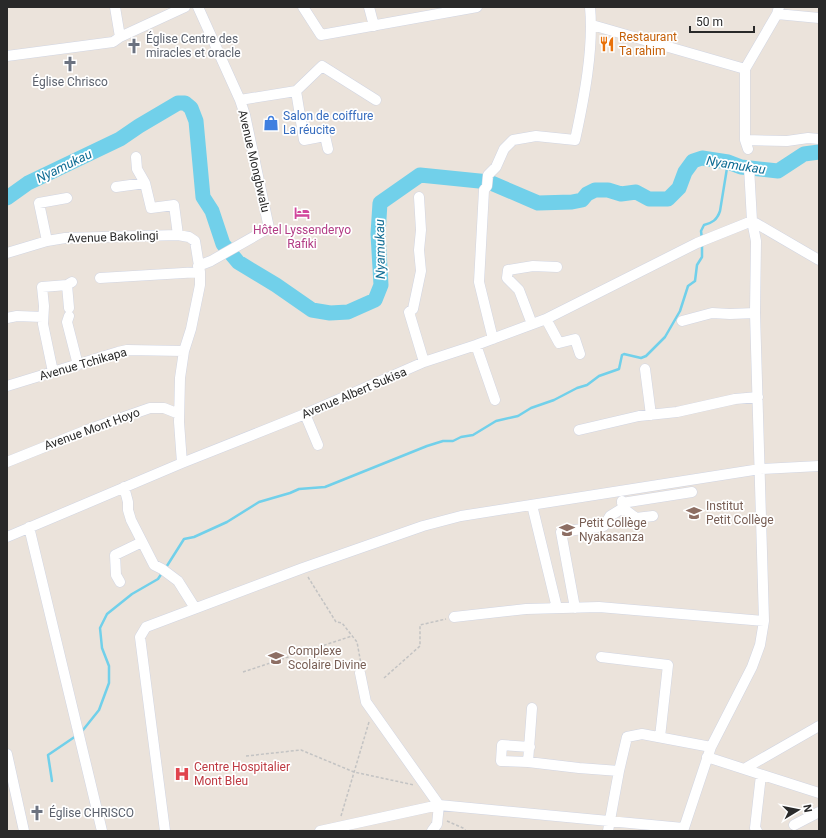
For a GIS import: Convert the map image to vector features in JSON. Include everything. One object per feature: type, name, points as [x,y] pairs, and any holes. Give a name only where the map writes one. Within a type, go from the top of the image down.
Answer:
[{"type":"street","points":[[115,7],[120,37]]},
{"type":"street","points":[[7,56],[113,42],[120,37],[185,7]]},
{"type":"street","name":"Avenue Mongbwalu","points":[[198,7],[240,100],[245,115],[269,228],[199,269]]},
{"type":"street","points":[[303,7],[321,35],[477,7]]},
{"type":"street","points":[[369,7],[374,26]]},
{"type":"street","points":[[493,339],[479,282],[485,188],[488,175],[496,168],[504,149],[513,140],[536,136],[575,140],[584,98],[592,26],[590,7]]},
{"type":"street","points":[[819,18],[778,10],[745,69],[746,145],[808,138],[819,139]]},
{"type":"street","points":[[592,26],[745,69]]},
{"type":"street","points":[[240,100],[296,91],[322,66],[376,100]]},
{"type":"street","points":[[296,91],[304,140],[325,136],[328,149]]},
{"type":"street","points":[[136,157],[137,169],[145,183],[151,208],[174,205],[178,235]]},
{"type":"street","points":[[320,831],[439,806],[609,820],[683,830],[711,747],[752,667],[760,645],[764,621],[755,313],[756,242],[752,221],[749,167]]},
{"type":"street","points":[[116,187],[145,183]]},
{"type":"street","points":[[419,197],[421,230],[419,250],[421,271],[413,309],[409,312],[424,362]]},
{"type":"street","points":[[47,241],[39,203],[67,198]]},
{"type":"street","points":[[752,221],[819,260]]},
{"type":"street","name":"Avenue Albert Sukisa","points":[[7,537],[182,463],[305,414],[424,362],[476,345],[546,319],[701,241],[752,221]]},
{"type":"street","name":"Avenue Bakolingi","points":[[7,253],[47,241],[65,238],[178,235],[188,237],[195,242],[199,269]]},
{"type":"street","points":[[532,324],[519,290],[507,278],[508,270],[533,266],[557,267]]},
{"type":"street","points":[[100,278],[199,269],[200,285],[191,330],[184,351],[180,378],[179,414],[182,463]]},
{"type":"street","points":[[53,372],[43,324],[44,306],[42,287],[70,284],[69,312],[67,322],[78,365]]},
{"type":"street","points":[[682,321],[712,313],[755,313]]},
{"type":"street","points":[[7,318],[17,316],[43,317]]},
{"type":"street","points":[[546,319],[559,343],[574,339],[580,354]]},
{"type":"street","points":[[476,345],[496,400]]},
{"type":"street","name":"Avenue Tchikapa","points":[[7,386],[127,350],[184,351]]},
{"type":"street","points":[[645,369],[652,415]]},
{"type":"street","points":[[579,430],[639,416],[677,412],[735,399],[758,397]]},
{"type":"street","name":"Avenue Mont Hoyo","points":[[7,462],[87,430],[150,408],[164,408],[179,414]]},
{"type":"street","points":[[305,414],[318,445]]},
{"type":"street","points":[[165,831],[140,637],[146,626],[303,568],[423,526],[461,516],[760,469],[819,466]]},
{"type":"street","points":[[124,487],[131,520],[154,565],[178,581],[195,608]]},
{"type":"street","points":[[620,491],[622,506],[636,518],[653,516]]},
{"type":"street","points":[[575,608],[561,532],[604,526],[610,516],[622,506],[692,492]]},
{"type":"street","points":[[532,505],[558,608]]},
{"type":"street","points":[[29,527],[102,831]]},
{"type":"street","points":[[120,582],[116,575],[115,555],[142,542]]},
{"type":"street","points":[[454,616],[526,609],[599,607],[764,621]]},
{"type":"street","points":[[601,657],[668,665],[660,737]]},
{"type":"street","points":[[360,674],[366,702],[439,806],[437,824],[432,831]]},
{"type":"street","points":[[528,762],[532,708]]},
{"type":"street","points":[[744,769],[819,726]]},
{"type":"street","points":[[608,831],[627,737],[642,734],[711,747]]},
{"type":"street","points":[[530,747],[502,745],[501,761],[528,762],[619,771]]},
{"type":"street","points":[[7,755],[24,831]]},
{"type":"street","points":[[707,757],[819,793]]},
{"type":"street","points":[[757,831],[755,828],[762,775]]},
{"type":"street","points":[[794,825],[819,812]]},
{"type":"path","points":[[303,568],[336,622],[342,623],[357,642],[361,663],[360,674]]},
{"type":"path","points":[[384,678],[420,646],[420,625],[454,616]]},
{"type":"path","points":[[243,672],[352,636]]},
{"type":"path","points":[[338,828],[372,711]]},
{"type":"path","points":[[246,756],[301,750],[354,772],[426,787]]},
{"type":"path","points":[[437,818],[463,828],[466,831]]},
{"type":"waterway","name":"Nyamukau","points":[[7,198],[28,183],[120,139],[178,103],[185,103],[191,108],[196,121],[203,197],[212,211],[223,244],[238,262],[276,285],[312,310],[330,313],[348,312],[375,300],[381,285],[378,234],[380,203],[420,175],[489,182],[538,203],[572,202],[582,200],[587,194],[595,190],[608,190],[621,194],[636,192],[649,199],[668,199],[679,188],[685,172],[693,161],[702,158],[728,162],[741,167],[778,171],[804,154],[819,152]]},
{"type":"waterway","points":[[702,239],[701,231],[704,225],[714,221],[720,211],[728,162]]},
{"type":"waterway","points":[[165,569],[184,539],[194,537],[227,522],[259,502],[299,489],[325,487],[427,446],[473,435],[496,421],[518,416],[531,408],[554,400],[577,388],[587,385],[599,376],[619,369],[622,355],[624,354],[641,358],[646,356],[665,337],[680,311],[688,286],[695,281],[697,265],[702,257],[702,244]]},
{"type":"waterway","points":[[83,730],[99,710],[109,683],[109,666],[102,648],[100,628],[107,614],[132,594],[158,579],[162,573]]},
{"type":"waterway","points":[[52,781],[48,755],[76,736]]},
{"type":"place","name":"Restaurant Ta rahim","points":[[607,44]]},
{"type":"place","name":"Église Centre des miracles et oracle","points":[[134,46]]},
{"type":"place","name":"Église Chrisco","points":[[70,64]]},
{"type":"place","name":"Salon de coiffure La réucite","points":[[271,123]]},
{"type":"place","name":"Hôtel Lyssenderyo Rafiki","points":[[302,213]]},
{"type":"place","name":"Institut Petit Collège","points":[[694,513]]},
{"type":"place","name":"Petit Collège Nyakasanza","points":[[567,530]]},
{"type":"place","name":"Complexe Scolaire Divine","points":[[276,658]]},
{"type":"place","name":"Centre Hospitalier Mont Bleu","points":[[182,774]]},
{"type":"place","name":"Église CHRISCO","points":[[37,813]]}]
